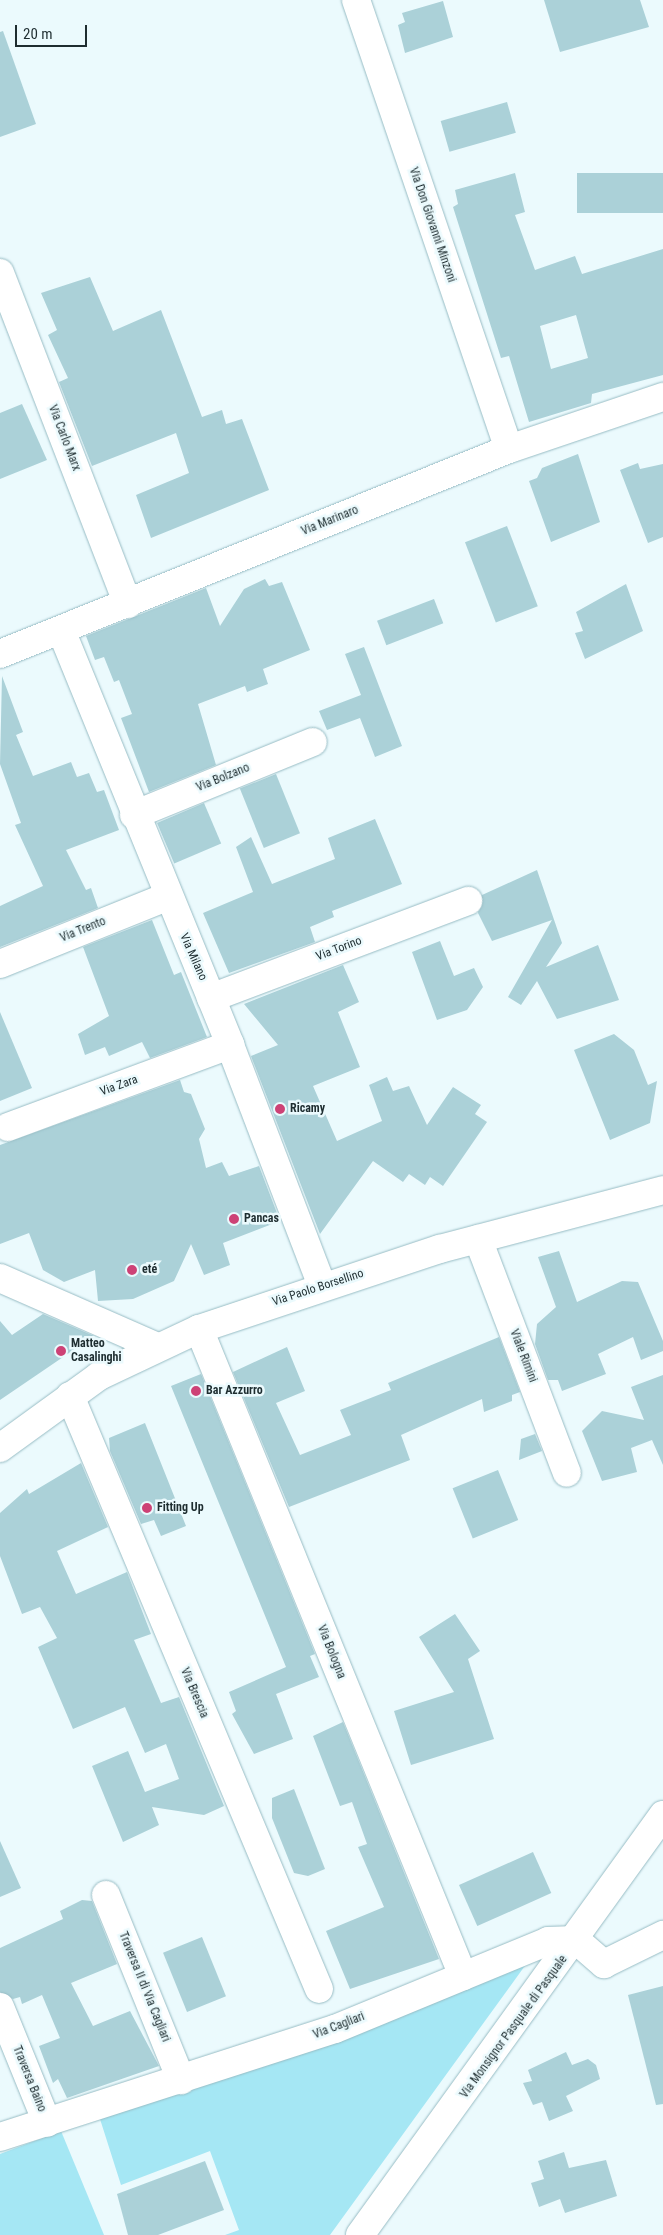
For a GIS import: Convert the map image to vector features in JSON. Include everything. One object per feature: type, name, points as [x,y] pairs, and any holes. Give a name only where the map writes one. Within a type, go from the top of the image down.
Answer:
[{"type":"street","name":"Via Don Giovanni Minzoni","points":[[356,0],[509,449]]},
{"type":"street","name":"Via Carlo Marx","points":[[0,273],[128,604]]},
{"type":"street","name":"Via Marinaro","points":[[0,654],[509,449],[663,397]]},
{"type":"street","name":"Via Milano","points":[[61,630],[167,897],[230,1045],[322,1286]]},
{"type":"street","name":"Via Bolzano","points":[[134,815],[313,742]]},
{"type":"street","name":"Via Trento","points":[[0,964],[167,897]]},
{"type":"street","name":"Via Torino","points":[[211,998],[468,901]]},
{"type":"street","name":"Via Zara","points":[[8,1126],[230,1045]]},
{"type":"street","name":"Via Paolo Borsellino","points":[[0,1448],[70,1396],[157,1346],[199,1329],[322,1286],[478,1239],[663,1190]]},
{"type":"street","name":"Viale Rimini","points":[[478,1239],[567,1473]]},
{"type":"street","points":[[0,1278],[157,1346]]},
{"type":"street","name":"Via Bologna","points":[[199,1329],[463,1976]]},
{"type":"street","name":"Via Brescia","points":[[70,1396],[319,1989]]},
{"type":"street","name":"Via Monsignor Pasquale di Pasquale","points":[[360,2235],[576,1940],[663,1815]]},
{"type":"street","name":"Traversa II di Via Cagliari","points":[[106,1895],[181,2080]]},
{"type":"street","points":[[576,1940],[604,1964],[663,1936]]},
{"type":"street","name":"Via Cagliari","points":[[0,2137],[48,2124],[335,2028],[548,1941],[576,1940]]},
{"type":"street","name":"Traversa Baino","points":[[0,2007],[48,2124]]},
{"type":"shaded area","points":[[532,1956],[330,2235],[225,2235],[239,2230],[210,2151],[121,2185],[100,2119]]},
{"type":"shaded area","points":[[61,2131],[104,2235],[0,2235],[0,2154]]},
{"type":"building","points":[[544,0],[640,0],[649,27],[560,52]]},
{"type":"building","points":[[443,1],[453,37],[405,53],[398,25],[405,22],[402,13]]},
{"type":"building","points":[[3,31],[36,124],[0,137],[0,32]]},
{"type":"building","points":[[507,102],[516,133],[449,152],[441,121]]},
{"type":"building","points":[[515,173],[525,212],[515,215],[535,270],[575,256],[582,274],[663,249],[663,375],[592,394],[591,403],[529,422],[509,356],[501,358],[453,207],[458,204],[455,190]],"holes":[[[576,315],[588,358],[551,369],[540,326]]]},
{"type":"building","points":[[577,173],[663,173],[663,213],[577,213]]},
{"type":"building","points":[[90,277],[113,331],[161,310],[202,417],[222,410],[226,424],[242,419],[269,490],[151,538],[136,495],[189,473],[176,433],[92,466],[59,382],[68,378],[48,335],[57,330],[41,293]]},
{"type":"building","points":[[22,404],[47,460],[0,479],[0,413]]},
{"type":"building","points":[[578,454],[600,522],[551,542],[529,481],[537,478],[542,468]]},
{"type":"building","points":[[638,463],[640,469],[663,464],[663,537],[648,543],[620,470]]},
{"type":"building","points":[[507,526],[538,606],[496,622],[465,542]]},
{"type":"building","points":[[265,579],[269,586],[282,582],[310,650],[263,669],[268,684],[247,692],[245,686],[198,704],[216,765],[149,792],[121,718],[132,714],[119,680],[114,682],[104,657],[95,660],[86,636],[206,588],[220,626],[244,589]]},
{"type":"building","points":[[626,584],[643,631],[585,659],[575,633],[583,631],[576,612]]},
{"type":"building","points":[[434,599],[443,623],[386,645],[377,621]]},
{"type":"building","points":[[364,647],[402,746],[375,757],[360,718],[327,730],[319,711],[361,695],[345,654]]},
{"type":"building","points":[[2,676],[23,732],[16,735],[33,776],[71,762],[77,777],[89,773],[97,792],[104,790],[119,830],[66,850],[86,890],[91,888],[98,908],[0,947],[0,906],[43,886],[15,825],[21,823],[0,764]]},
{"type":"building","points":[[276,774],[300,833],[264,848],[240,789]]},
{"type":"building","points":[[204,803],[221,844],[174,863],[157,823]]},
{"type":"building","points":[[375,819],[402,884],[332,911],[334,917],[310,927],[315,942],[229,973],[203,913],[253,892],[236,847],[251,837],[272,884],[335,859],[328,838]]},
{"type":"building","points":[[537,870],[562,943],[546,967],[598,945],[619,1000],[557,1019],[537,981],[521,1005],[508,997],[552,920],[492,941],[478,913],[482,895]]},
{"type":"building","points":[[152,920],[174,975],[181,972],[207,1037],[150,1058],[142,1042],[109,1056],[105,1047],[85,1055],[78,1034],[109,1016],[83,947]]},
{"type":"building","points":[[440,941],[454,976],[474,968],[483,987],[467,1010],[437,1020],[412,952]]},
{"type":"building","points":[[343,965],[359,1002],[338,1012],[360,1067],[313,1086],[337,1141],[382,1121],[369,1085],[387,1077],[393,1091],[409,1086],[427,1125],[453,1087],[481,1105],[475,1114],[487,1122],[443,1186],[430,1177],[425,1185],[409,1174],[403,1182],[373,1161],[320,1234],[251,1056],[278,1045],[244,1004]]},
{"type":"building","points":[[0,1012],[32,1088],[0,1101]]},
{"type":"building","points":[[614,1034],[634,1050],[648,1085],[657,1081],[650,1123],[610,1140],[574,1050]]},
{"type":"building","points":[[180,1080],[184,1092],[191,1094],[205,1129],[199,1139],[206,1168],[222,1162],[229,1176],[259,1166],[280,1221],[223,1243],[230,1265],[204,1275],[191,1244],[174,1281],[133,1299],[98,1301],[95,1270],[64,1282],[43,1270],[29,1233],[0,1244],[0,1145]]},
{"type":"building","points":[[559,1251],[577,1302],[622,1281],[638,1282],[663,1341],[663,1351],[641,1360],[633,1337],[598,1354],[606,1374],[562,1391],[558,1380],[548,1380],[535,1344],[537,1324],[556,1307],[538,1257]]},
{"type":"building","points":[[43,1314],[94,1336],[0,1400],[0,1321],[12,1335]]},
{"type":"building","points":[[499,1337],[520,1392],[512,1395],[512,1401],[484,1412],[482,1399],[401,1435],[410,1460],[289,1507],[233,1372],[287,1347],[305,1391],[276,1403],[300,1455],[351,1435],[340,1410],[391,1390],[388,1383]]},
{"type":"building","points":[[201,1374],[315,1654],[310,1656],[319,1677],[276,1694],[293,1739],[254,1754],[232,1714],[236,1711],[229,1692],[286,1667],[171,1386]]},
{"type":"building","points":[[663,1375],[663,1465],[652,1440],[631,1448],[637,1472],[602,1481],[582,1431],[602,1411],[644,1420],[631,1387]]},
{"type":"building","points":[[145,1423],[186,1526],[161,1536],[154,1520],[141,1524],[110,1451],[109,1438]]},
{"type":"building","points":[[535,1434],[542,1451],[519,1460],[521,1439]]},
{"type":"building","points":[[81,1463],[108,1527],[57,1551],[76,1594],[127,1572],[151,1634],[134,1640],[161,1703],[179,1697],[224,1806],[204,1815],[152,1807],[159,1825],[123,1842],[92,1766],[128,1751],[145,1792],[179,1779],[166,1744],[145,1753],[125,1707],[73,1729],[38,1647],[57,1638],[40,1607],[22,1614],[0,1556],[0,1513],[27,1489],[29,1494]]},
{"type":"building","points":[[498,1470],[518,1520],[473,1538],[453,1488]]},
{"type":"building","points":[[455,1614],[480,1651],[468,1659],[494,1739],[411,1765],[394,1711],[454,1692],[419,1637]]},
{"type":"building","points":[[343,1722],[439,1959],[350,1989],[326,1931],[384,1907],[358,1847],[367,1844],[352,1802],[340,1806],[313,1736]]},
{"type":"building","points":[[294,1789],[325,1869],[308,1876],[294,1873],[272,1818],[272,1798]]},
{"type":"building","points":[[0,1841],[21,1888],[0,1897]]},
{"type":"building","points":[[533,1852],[551,1893],[477,1926],[459,1885]]},
{"type":"building","points":[[82,1900],[92,1901],[117,1964],[71,1983],[93,2026],[130,2011],[159,2066],[67,2098],[58,2079],[53,2083],[39,2046],[60,2038],[42,1995],[22,2004],[20,1997],[13,1999],[0,1992],[0,1948],[63,1919],[60,1911]]},
{"type":"building","points":[[202,1937],[226,1996],[187,2012],[163,1953]]},
{"type":"building","points":[[663,1986],[663,2104],[656,2105],[628,1995]]},
{"type":"building","points":[[566,2052],[572,2065],[588,2059],[596,2065],[600,2079],[566,2096],[573,2111],[549,2121],[542,2102],[533,2105],[523,2083],[532,2081],[528,2070]]},
{"type":"building","points":[[564,2152],[569,2168],[606,2160],[617,2196],[565,2213],[560,2199],[539,2207],[531,2183],[544,2179],[538,2161]]},
{"type":"building","points":[[205,2161],[224,2210],[158,2235],[128,2235],[117,2194]]},
{"type":"place","name":"Ricamy","points":[[280,1109]]},
{"type":"place","name":"Pancas","points":[[234,1219]]},
{"type":"place","name":"eté","points":[[132,1270]]},
{"type":"place","name":"Matteo Casalinghi","points":[[61,1351]]},
{"type":"place","name":"Bar Azzurro","points":[[196,1391]]},
{"type":"place","name":"Fitting Up","points":[[147,1508]]}]
